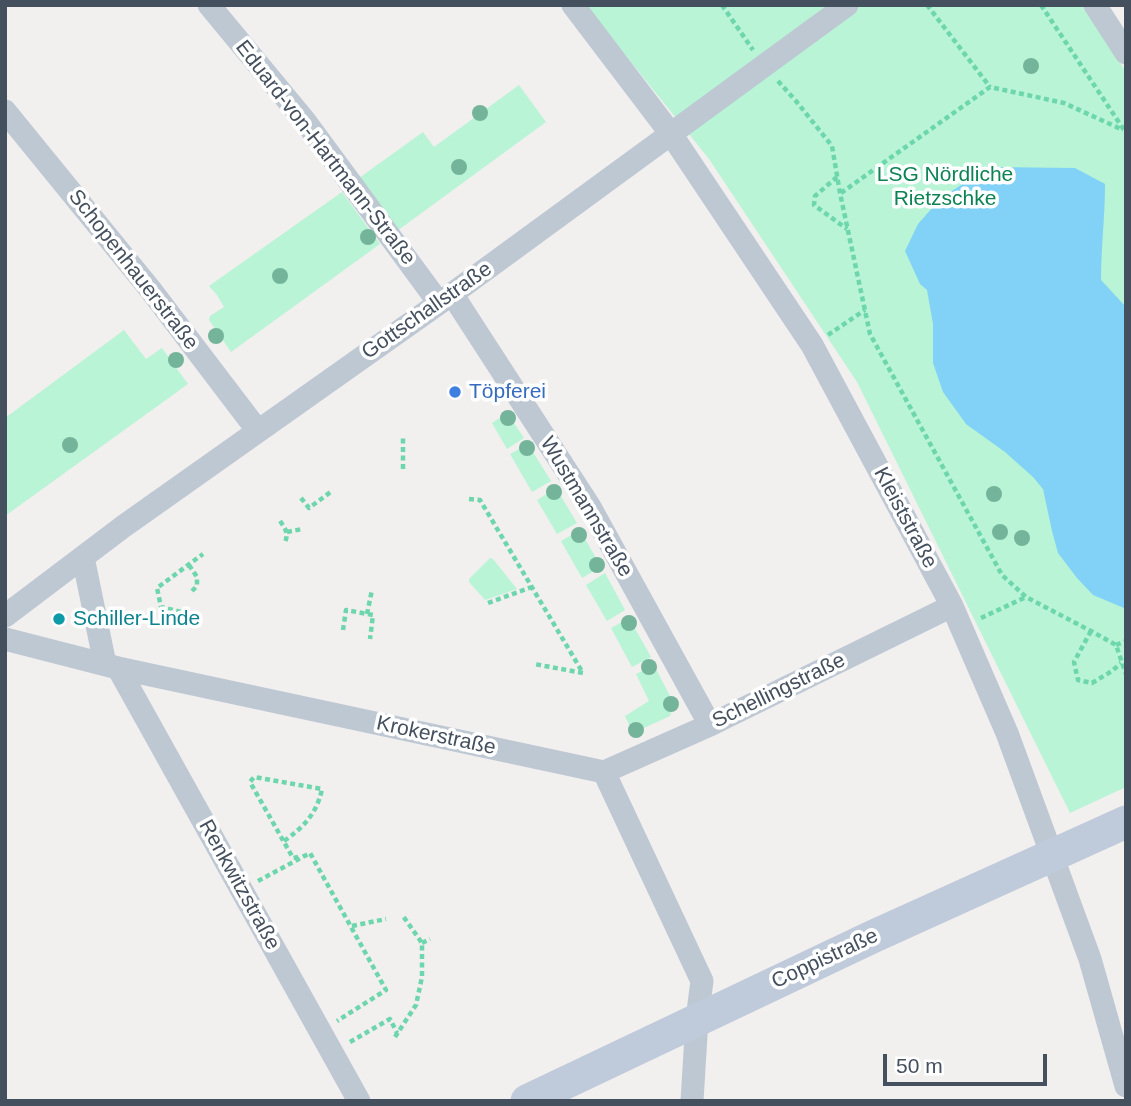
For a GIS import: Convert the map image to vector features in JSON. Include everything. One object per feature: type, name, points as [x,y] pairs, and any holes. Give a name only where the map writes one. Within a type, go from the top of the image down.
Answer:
[{"type":"main road","name":"Coppistraße","points":[[527,1101],[1126,822]]},
{"type":"street","name":"Eduard-von-Hartmann-Straße","points":[[209,5],[446,298]]},
{"type":"street","name":"Kleiststraße","points":[[573,5],[671,134],[812,345],[952,606],[1007,733],[1090,959],[1126,1086]]},
{"type":"street","name":"Gottschallstraße","points":[[5,615],[847,5]]},
{"type":"street","points":[[1096,5],[1126,53]]},
{"type":"street","name":"Schopenhauerstraße","points":[[5,111],[150,289],[258,430]]},
{"type":"street","name":"Wustmannstraße","points":[[446,298],[590,507],[710,725]]},
{"type":"street","name":"Renkwitzstraße","points":[[83,557],[111,666],[242,890],[359,1101]]},
{"type":"street","name":"Schellingstraße","points":[[604,772],[710,725],[952,606]]},
{"type":"street","name":"Krokerstraße","points":[[5,639],[111,666],[604,772]]},
{"type":"street","points":[[604,772],[702,982],[696,1020],[692,1101]]},
{"type":"path","points":[[722,5],[764,67],[832,146],[870,334],[1002,575],[1026,597],[1116,645],[1126,674]]},
{"type":"path","points":[[927,5],[990,87],[1064,103],[1125,132]]},
{"type":"path","points":[[1041,5],[1125,132]]},
{"type":"path","points":[[840,193],[990,87]]},
{"type":"path","points":[[837,176],[815,196],[814,205],[848,230]]},
{"type":"path","points":[[812,345],[865,310]]},
{"type":"path","points":[[403,436],[403,470]]},
{"type":"path","points":[[301,498],[309,508],[332,491]]},
{"type":"path","points":[[469,499],[480,500],[583,673],[534,664]]},
{"type":"path","points":[[280,521],[288,535],[285,542]]},
{"type":"path","points":[[287,532],[302,529]]},
{"type":"path","points":[[181,612],[161,607],[156,588],[203,554]]},
{"type":"path","points":[[188,565],[197,577],[197,586],[191,592]]},
{"type":"path","points":[[488,603],[532,587]]},
{"type":"path","points":[[367,614],[372,590]]},
{"type":"path","points":[[961,627],[1026,597]]},
{"type":"path","points":[[342,630],[346,610],[373,615],[370,639]]},
{"type":"path","points":[[1091,631],[1073,662],[1078,680],[1092,682],[1121,663]]},
{"type":"path","points":[[1116,645],[1126,641]]},
{"type":"path","points":[[284,841],[299,831],[319,805],[323,789],[254,777],[250,782],[293,858],[310,853],[386,990],[321,1031]]},
{"type":"path","points":[[242,890],[305,855]]},
{"type":"path","points":[[332,1052],[390,1019],[396,1035],[416,1005],[422,977],[422,943],[403,916]]},
{"type":"path","points":[[352,926],[386,919]]},
{"type":"path","points":[[422,943],[430,939]]},
{"type":"green space","name":"LSG Nördliche Rietzschke","points":[[585,5],[1084,5],[1126,72],[1126,787],[1070,813],[857,382],[709,159]]},
{"type":"green space","points":[[519,85],[546,122],[397,231],[359,178],[423,132],[434,147]]},
{"type":"green space","points":[[342,192],[380,244],[231,352],[209,320],[210,316],[224,307],[209,286]]},
{"type":"green space","points":[[124,330],[146,359],[162,348],[188,384],[5,516],[5,418]]},
{"type":"green space","points":[[507,413],[524,438],[507,449],[492,423]]},
{"type":"green space","points":[[528,444],[551,481],[532,492],[510,454]]},
{"type":"green space","points":[[556,488],[577,523],[557,534],[537,500]]},
{"type":"green space","points":[[580,530],[601,567],[582,578],[561,541]]},
{"type":"green space","points":[[490,558],[517,589],[485,600],[469,579]]},
{"type":"green space","points":[[605,573],[625,610],[607,621],[586,585]]},
{"type":"green space","points":[[629,618],[651,657],[632,667],[611,628]]},
{"type":"green space","points":[[654,665],[674,704],[670,716],[633,733],[625,716],[649,701],[636,674]]},
{"type":"water","points":[[989,167],[1075,168],[1105,184],[1101,280],[1126,307],[1126,608],[1093,595],[1077,578],[1058,553],[1043,489],[1005,452],[966,424],[943,392],[933,363],[933,324],[927,290],[920,284],[905,251],[918,224],[941,198]]},
{"type":"place","name":"Töpferei","points":[[455,392]]},
{"type":"place","name":"Schiller-Linde","points":[[59,619]]}]
